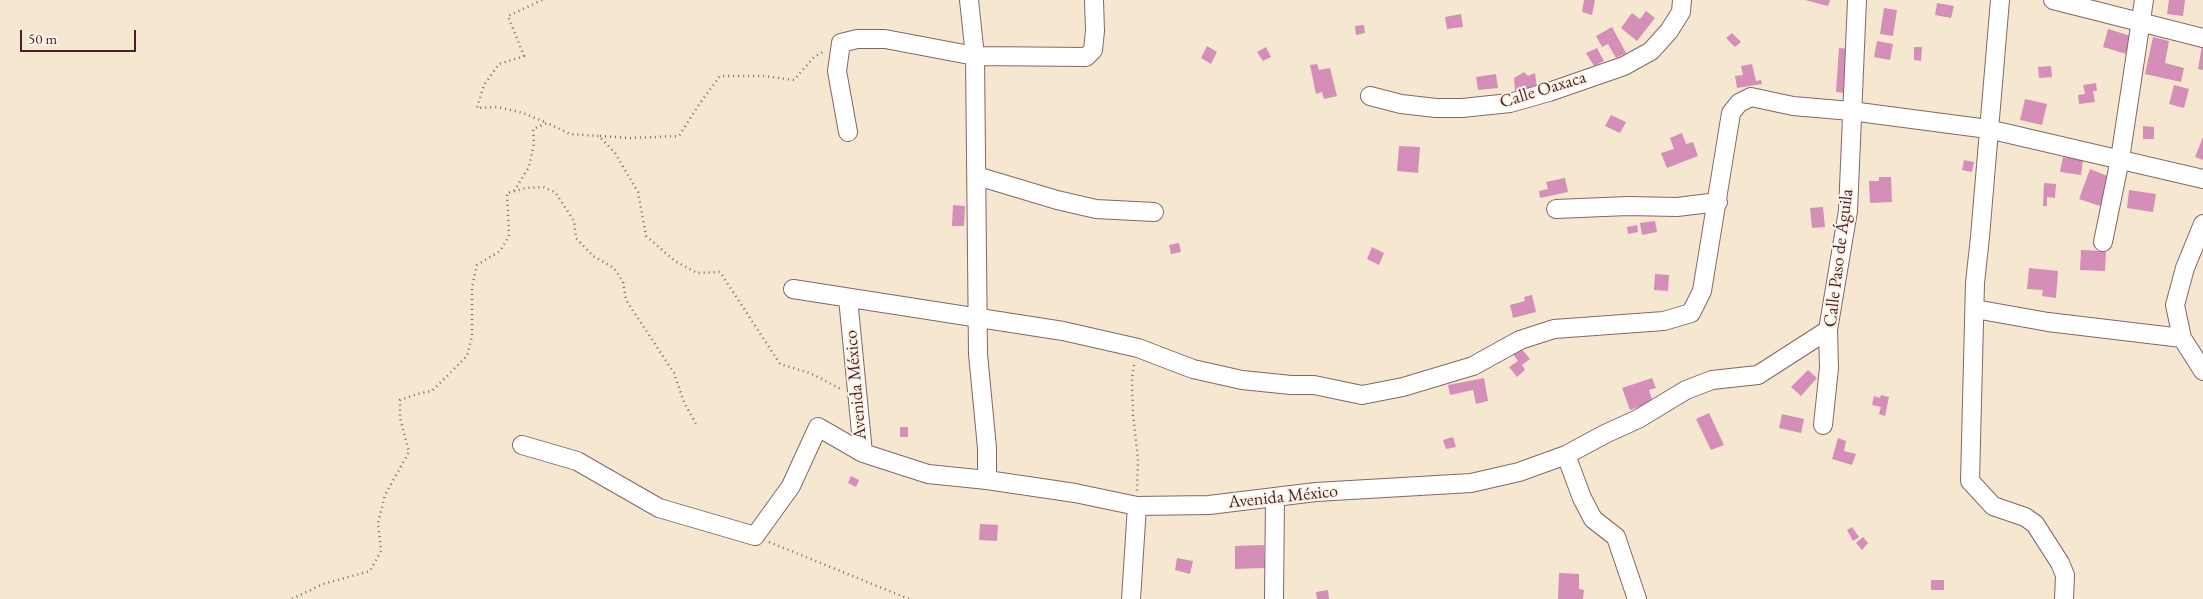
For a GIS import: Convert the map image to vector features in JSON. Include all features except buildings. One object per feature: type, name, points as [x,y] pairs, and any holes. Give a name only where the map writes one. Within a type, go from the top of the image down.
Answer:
[{"type":"street","points":[[968,0],[974,56],[978,176],[978,354],[986,439],[987,480]]},
{"type":"street","points":[[848,132],[837,71],[841,43],[857,39],[885,39],[974,56],[1086,57],[1093,50],[1095,32],[1094,0]]},
{"type":"street","name":"Calle Oaxaca","points":[[1370,96],[1418,106],[1462,108],[1510,103],[1550,92],[1624,66],[1651,52],[1669,31],[1681,12],[1682,0]]},
{"type":"street","name":"Calle Paso de Águila","points":[[1823,425],[1829,368],[1828,330],[1848,212],[1856,0]]},
{"type":"street","points":[[2000,0],[1975,283],[1970,481],[1993,506],[2025,518],[2035,524],[2060,564],[2065,576],[2064,599]]},
{"type":"street","points":[[2052,0],[2203,38]]},
{"type":"street","points":[[2103,242],[2120,160],[2144,0]]},
{"type":"street","points":[[793,289],[1063,331],[1138,348],[1193,369],[1242,380],[1291,385],[1314,385],[1362,395],[1404,387],[1473,366],[1520,340],[1554,329],[1664,321],[1691,313],[1702,291],[1718,202],[1731,112],[1739,103],[1750,97],[1793,106],[1851,111],[1988,129],[2203,178]]},
{"type":"street","points":[[978,176],[1057,200],[1096,209],[1154,212]]},
{"type":"street","points":[[1556,210],[1628,206],[1677,207],[1718,202]]},
{"type":"street","points":[[2203,224],[2184,268],[2175,304],[2182,338],[2203,371]]},
{"type":"street","name":"Avenida México","points":[[848,298],[862,453],[928,474],[987,480],[1075,493],[1137,506],[1209,505],[1316,492],[1471,483],[1519,472],[1566,455],[1638,419],[1686,390],[1712,380],[1758,375],[1828,330]]},
{"type":"street","points":[[1975,309],[2048,322],[2182,338]]},
{"type":"street","points":[[522,445],[577,461],[659,508],[755,536],[791,486],[818,427],[862,453]]},
{"type":"street","points":[[1566,455],[1582,498],[1594,519],[1616,537],[1637,599]]},
{"type":"street","points":[[1274,599],[1275,498]]},
{"type":"street","points":[[1131,599],[1137,506]]},
{"type":"path","points":[[542,0],[508,16],[524,56],[499,64],[484,85],[477,108],[498,107],[523,113],[570,134],[630,138],[679,136],[720,76],[765,76],[794,80],[814,57],[841,43]]},
{"type":"path","points":[[514,191],[529,167],[534,144],[534,129],[547,123]]},
{"type":"path","points":[[599,136],[614,153],[638,192],[646,236],[675,261],[697,273],[720,272],[780,364],[810,373],[858,398]]},
{"type":"path","points":[[292,599],[323,584],[370,571],[381,551],[378,523],[385,495],[409,452],[400,418],[400,400],[432,391],[467,356],[472,336],[472,286],[477,265],[500,251],[509,236],[507,193],[543,187],[555,192],[574,221],[576,238],[594,256],[614,268],[623,282],[626,300],[674,373],[684,402],[696,424]]},
{"type":"path","points":[[1137,506],[1138,459],[1133,415],[1132,377],[1138,348]]},
{"type":"path","points":[[755,536],[909,599]]}]
